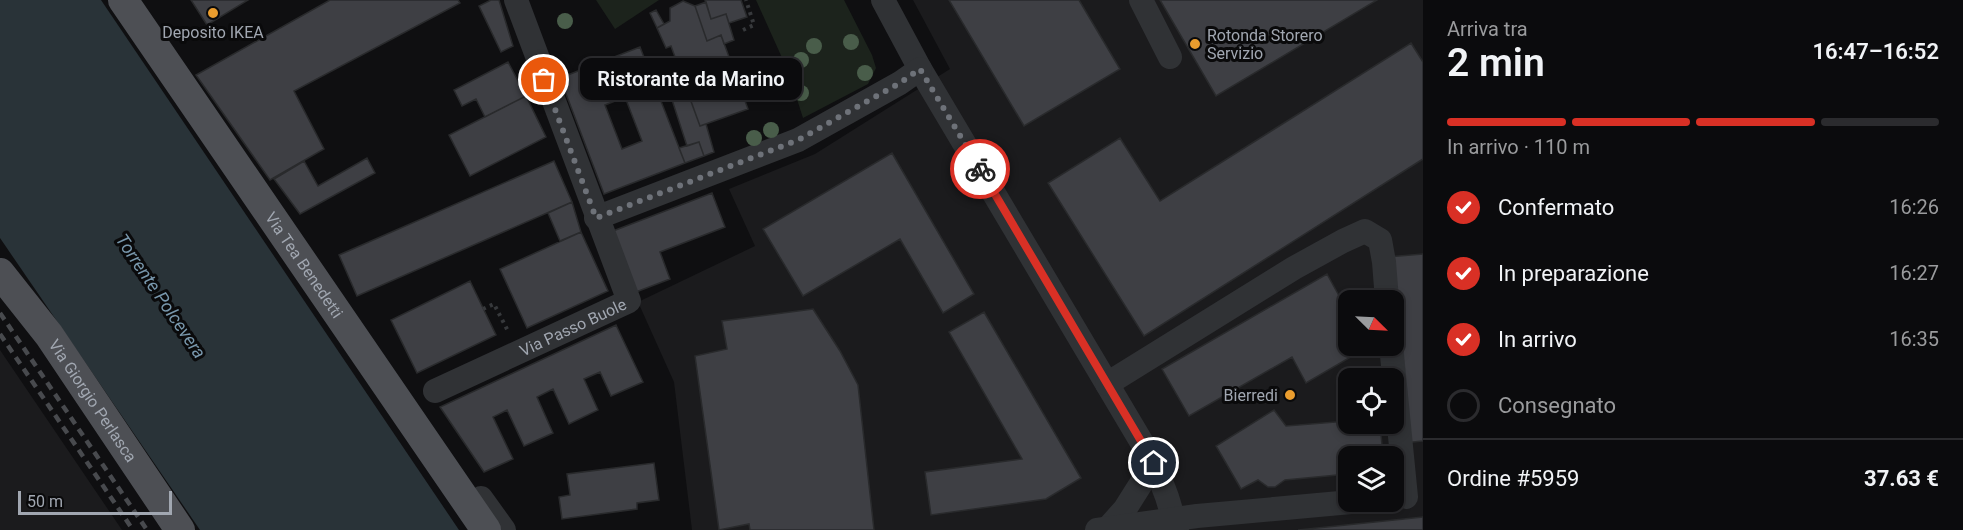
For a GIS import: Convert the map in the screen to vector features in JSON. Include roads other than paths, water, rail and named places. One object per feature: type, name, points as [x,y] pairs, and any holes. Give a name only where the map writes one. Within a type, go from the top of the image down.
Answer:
[{"type":"main road","name":"Via Tea Benedetti","points":[[123,0],[486,530]]},
{"type":"main road","name":"Via Giorgio Perlasca","points":[[0,273],[49,335],[180,530]]},
{"type":"street","points":[[516,0],[596,218],[798,140],[900,83],[920,69]]},
{"type":"street","points":[[883,0],[920,69],[1154,463],[1175,525]]},
{"type":"street","points":[[1141,0],[1170,57]]},
{"type":"street","name":"Via Passo Buole","points":[[435,391],[629,301],[596,218]]},
{"type":"street","points":[[1107,384],[1294,268],[1365,231],[1380,240],[1386,290]]},
{"type":"street","points":[[1392,356],[1407,496]]},
{"type":"street","points":[[1103,529],[1125,509],[1154,463]]},
{"type":"street","points":[[446,471],[461,477],[475,491],[504,530]]},
{"type":"street","points":[[1103,529],[1141,523],[1175,525],[1197,516],[1253,521],[1338,505]]},
{"type":"water","name":"Torrente Polcevera","points":[[0,0],[101,0],[459,530],[200,530],[0,238]]},
{"type":"railway","points":[[0,313],[147,530]]},
{"type":"railway","points":[[0,334],[133,530]]},
{"type":"place","name":"Deposito IKEA","points":[[213,13]]},
{"type":"place","name":"Rotonda Storero Servizio","points":[[1195,44]]},
{"type":"place","name":"Ristorante da Marino","points":[[544,80]]},
{"type":"place","name":"Bierredi","points":[[1290,395]]}]
